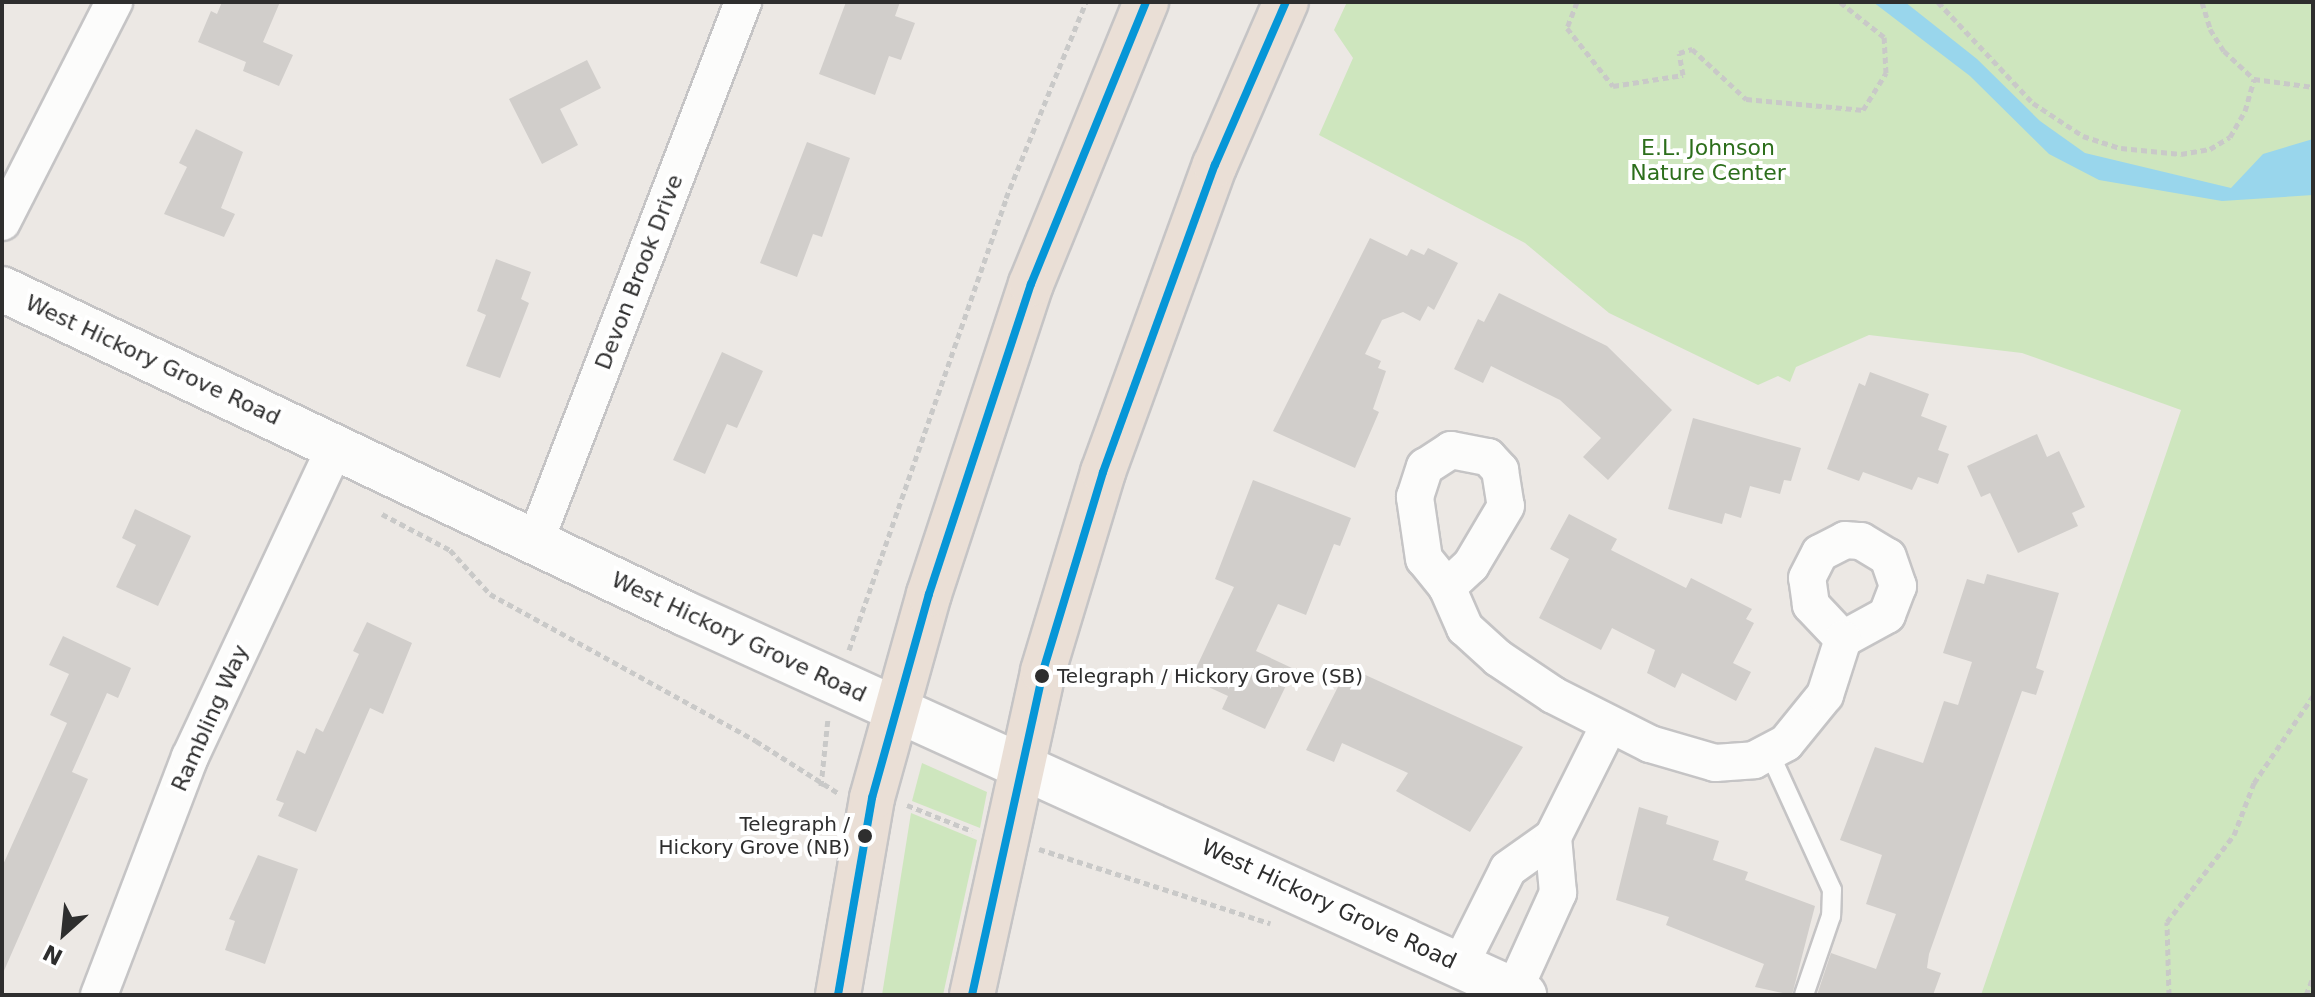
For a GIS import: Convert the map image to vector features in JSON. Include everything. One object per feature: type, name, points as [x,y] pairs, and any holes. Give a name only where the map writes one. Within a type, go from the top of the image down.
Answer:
[{"type":"highway","points":[[838,995],[872,798],[895,708],[1031,284],[1146,2]]},
{"type":"highway","points":[[972,995],[1020,763],[1103,472],[1215,165],[1286,2]]},
{"type":"street","points":[[2,222],[114,2]]},
{"type":"street","name":"Devon Brook Drive","points":[[535,542],[743,2]]},
{"type":"street","name":"West Hickory Grove Road","points":[[2,289],[535,542],[1519,992]]},
{"type":"street","name":"Rambling Way","points":[[99,995],[190,757],[335,447]]},
{"type":"street","points":[[1447,587],[1465,628],[1498,658],[1609,725],[1715,763],[1770,754],[1804,726],[1825,695],[1843,639]]},
{"type":"street","points":[[1460,965],[1508,869],[1553,837],[1609,725]]},
{"type":"street","points":[[1519,992],[1558,893],[1553,837]]},
{"type":"lane","points":[[1770,754],[1832,890],[1831,916],[1804,995]]},
{"type":"path","points":[[856,624],[1006,198],[1086,2]]},
{"type":"path","points":[[1577,2],[1567,28],[1613,86],[1683,75],[1679,53],[1692,49],[1746,99],[1863,110],[1886,73],[1884,37],[1840,2]]},
{"type":"path","points":[[1938,2],[2033,103],[2083,136],[2121,148],[2181,154],[2210,149],[2230,137],[2245,111],[2254,79]]},
{"type":"path","points":[[2202,2],[2210,29],[2224,51],[2254,79],[2313,87]]},
{"type":"path","points":[[373,509],[450,550],[490,594],[756,741],[836,793]]},
{"type":"path","points":[[2169,995],[2167,922],[2234,835],[2254,783],[2313,696]]},
{"type":"path","points":[[821,786],[825,727]]},
{"type":"path","points":[[912,806],[981,833]]},
{"type":"path","points":[[1089,863],[1284,929]]},
{"type":"path","points":[[2306,995],[2313,978]]},
{"type":"green space","name":"E.L. Johnson Nature Center","points":[[1347,2],[2313,2],[2313,995],[1981,995],[2181,410],[2022,353],[1869,335],[1796,367],[1790,382],[1778,376],[1758,385],[1609,313],[1525,243],[1319,135],[1353,58],[1334,30]]},
{"type":"green space","points":[[922,763],[987,792],[980,828],[912,801]]},
{"type":"green space","points":[[911,813],[977,840],[943,995],[882,995]]},
{"type":"water","points":[[1873,2],[1905,2],[1977,59],[2040,121],[2085,153],[2231,188],[2263,154],[2313,139],[2313,195],[2222,201],[2099,180],[2049,154],[1970,76]]},
{"type":"building","points":[[222,2],[280,2],[263,42],[293,55],[279,86],[243,71],[246,62],[198,42],[211,11],[217,14]]},
{"type":"building","points":[[846,2],[900,2],[895,16],[915,23],[901,60],[889,56],[875,95],[819,74]]},
{"type":"building","points":[[587,60],[601,88],[560,109],[578,145],[542,164],[509,99]]},
{"type":"building","points":[[196,129],[243,152],[221,208],[235,214],[224,237],[164,214],[187,167],[179,163]]},
{"type":"building","points":[[807,142],[850,158],[822,237],[813,234],[797,277],[760,263]]},
{"type":"building","points":[[1370,238],[1407,256],[1411,249],[1424,255],[1428,248],[1458,263],[1434,310],[1428,306],[1420,321],[1403,312],[1382,320],[1365,354],[1381,361],[1378,368],[1386,371],[1373,409],[1379,412],[1355,468],[1273,431]]},
{"type":"building","points":[[496,259],[531,272],[521,299],[529,303],[500,378],[466,366],[486,315],[477,311]]},
{"type":"building","points":[[1499,293],[1607,346],[1672,410],[1608,480],[1583,457],[1601,438],[1560,400],[1491,366],[1483,383],[1454,369],[1478,319],[1484,322]]},
{"type":"building","points":[[722,352],[763,371],[737,428],[727,424],[705,474],[673,460]]},
{"type":"building","points":[[1870,372],[1929,394],[1921,416],[1947,426],[1938,450],[1949,454],[1938,484],[1918,477],[1912,490],[1863,472],[1859,481],[1827,469],[1859,383],[1865,386]]},
{"type":"building","points":[[1693,418],[1801,448],[1791,481],[1784,480],[1780,494],[1750,486],[1741,518],[1725,513],[1722,524],[1668,509]]},
{"type":"building","points":[[2037,434],[2047,457],[2059,451],[2085,507],[2072,513],[2078,526],[2018,553],[1990,493],[1981,497],[1967,466]]},
{"type":"building","points":[[1253,480],[1351,518],[1340,546],[1334,544],[1306,615],[1278,604],[1256,651],[1294,669],[1265,729],[1222,709],[1228,696],[1191,679],[1234,587],[1215,579]]},
{"type":"building","points":[[135,509],[191,536],[158,606],[116,587],[136,545],[122,538]]},
{"type":"building","points":[[1569,514],[1617,539],[1611,550],[1686,588],[1691,578],[1752,609],[1746,619],[1754,623],[1733,663],[1751,672],[1736,701],[1682,673],[1675,688],[1647,673],[1655,650],[1612,628],[1601,650],[1539,618],[1569,559],[1550,549]]},
{"type":"building","points":[[1987,574],[2059,593],[2036,668],[2044,671],[2036,695],[2022,691],[1929,954],[1927,968],[1941,973],[1933,995],[1817,995],[1831,953],[1876,969],[1896,914],[1866,904],[1882,855],[1840,840],[1875,747],[1923,763],[1944,701],[1958,705],[1972,662],[1943,653],[1967,579],[1984,584]]},
{"type":"building","points":[[367,622],[412,643],[383,714],[370,708],[316,832],[278,816],[284,803],[276,800],[297,750],[305,754],[316,728],[323,732],[359,654],[353,651]]},
{"type":"building","points":[[63,636],[131,668],[118,698],[107,693],[72,772],[88,779],[3,973],[2,867],[67,723],[50,715],[69,674],[49,665]]},
{"type":"building","points":[[1348,667],[1523,747],[1470,832],[1396,791],[1408,773],[1342,743],[1334,762],[1306,750]]},
{"type":"building","points":[[1639,807],[1668,816],[1666,824],[1719,841],[1713,860],[1748,872],[1745,880],[1815,906],[1792,995],[1755,987],[1764,964],[1666,925],[1669,917],[1616,900]]},
{"type":"building","points":[[258,855],[298,869],[265,964],[225,950],[235,921],[229,919]]},
{"type":"transit line","points":[[838,995],[872,798],[929,594],[1031,284],[1146,2]]},
{"type":"transit line","points":[[972,995],[1043,671],[1103,472],[1215,165],[1286,2]]},
{"type":"place","name":"Telegraph / Hickory Grove (SB)","points":[[1042,676]]},
{"type":"place","name":"Telegraph / Hickory Grove (NB)","points":[[865,836]]}]
